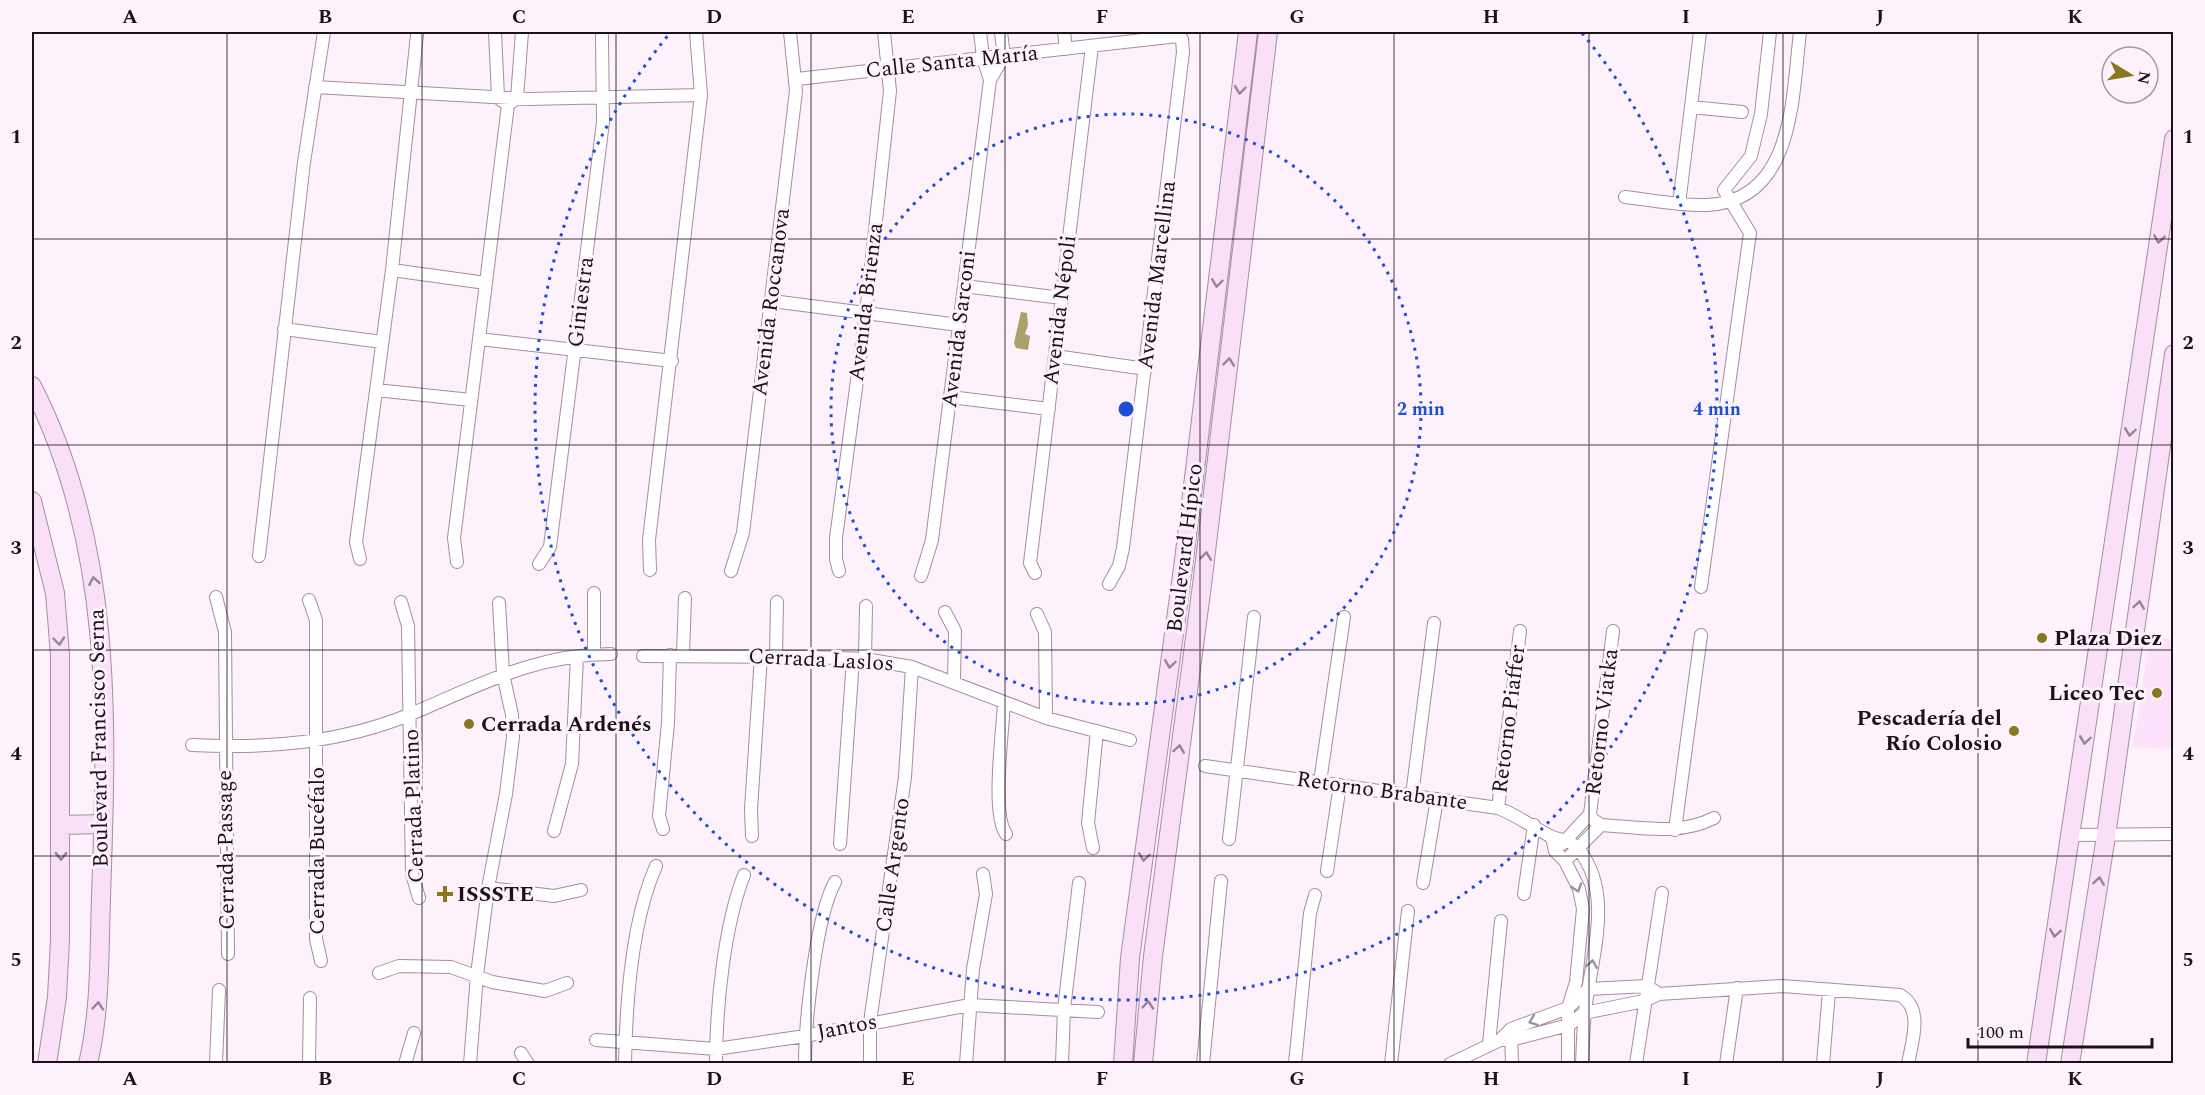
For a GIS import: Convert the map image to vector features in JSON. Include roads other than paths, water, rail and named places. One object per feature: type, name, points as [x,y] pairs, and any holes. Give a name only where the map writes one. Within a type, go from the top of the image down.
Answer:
[{"type":"street","points":[[259,556],[284,329],[324,32]]},
{"type":"street","points":[[495,32],[508,100]]},
{"type":"street","points":[[457,562],[454,538],[508,100],[522,32]]},
{"type":"street","points":[[650,570],[649,540],[672,361],[701,95],[696,32]]},
{"type":"street","name":"Avenida Roccanova","points":[[731,571],[743,533],[797,79],[790,32]]},
{"type":"street","name":"Avenida Brienza","points":[[839,571],[836,559],[836,538],[866,313],[890,91],[884,32]]},
{"type":"street","name":"Avenida Sarconi","points":[[980,32],[983,58],[990,80]]},
{"type":"street","points":[[1001,32],[1004,56]]},
{"type":"street","points":[[1064,32],[1066,49]]},
{"type":"street","name":"Boulevard Hípico","points":[[1123,1064],[1130,958],[1156,773],[1248,32]]},
{"type":"street","name":"Boulevard Hípico","points":[[1143,1064],[1153,956],[1203,585],[1268,32]]},
{"type":"street","points":[[1679,204],[1700,32]]},
{"type":"street","points":[[1701,587],[1750,232],[1724,190],[1751,156],[1761,114],[1770,32]]},
{"type":"street","points":[[1625,197],[1708,205],[1745,197],[1763,182],[1778,159],[1789,117],[1800,32]]},
{"type":"street","points":[[360,559],[356,542],[392,270],[417,35]]},
{"type":"street","name":"Calle Santa María","points":[[797,79],[1092,46],[1163,35],[1178,36]]},
{"type":"street","name":"Giniestra","points":[[539,564],[550,547],[575,351],[604,98],[602,36]]},
{"type":"street","name":"Avenida Marcellina","points":[[1109,584],[1119,566],[1123,548],[1146,369],[1184,42],[1178,36]]},
{"type":"street","name":"Avenida Népoli","points":[[1035,573],[1030,563],[1092,46]]},
{"type":"street","name":"Avenida Sarconi","points":[[921,576],[932,540],[990,80],[1004,56]]},
{"type":"street","points":[[315,87],[508,100],[701,95]]},
{"type":"street","points":[[1691,107],[1742,112]]},
{"type":"street","points":[[2036,1064],[2174,139]]},
{"type":"street","points":[[392,270],[486,283]]},
{"type":"street","points":[[964,286],[1062,298]]},
{"type":"street","points":[[772,301],[959,325]]},
{"type":"street","points":[[284,329],[382,342]]},
{"type":"street","points":[[479,339],[672,361]]},
{"type":"street","points":[[2070,1064],[2167,444],[2174,354]]},
{"type":"street","points":[[1055,356],[1146,369]]},
{"type":"street","name":"Boulevard Francisco Serna","points":[[32,386],[74,488],[98,600],[103,693],[100,981],[88,1064]]},
{"type":"street","points":[[376,390],[471,400]]},
{"type":"street","points":[[950,397],[1049,409]]},
{"type":"street","name":"Boulevard Francisco Serna","points":[[32,501],[50,571],[58,634],[60,825],[57,997],[47,1064]]},
{"type":"street","points":[[594,593],[594,654]]},
{"type":"street","name":"Cerrada Passage","points":[[216,597],[225,632],[224,747],[228,954]]},
{"type":"street","points":[[663,829],[659,816],[668,723],[685,598]]},
{"type":"street","name":"Cerrada Bucéfalo","points":[[309,600],[316,620],[318,741],[316,939],[321,961]]},
{"type":"street","name":"Cerrada Platino","points":[[400,602],[408,626],[412,874],[419,898]]},
{"type":"street","points":[[776,656],[777,602]]},
{"type":"street","points":[[470,1064],[477,975],[488,888],[506,794],[513,737],[513,716],[503,674],[498,603]]},
{"type":"street","points":[[840,844],[866,606]]},
{"type":"street","points":[[945,612],[955,631],[954,680]]},
{"type":"street","points":[[1037,614],[1046,632],[1046,718]]},
{"type":"street","points":[[1229,839],[1254,617]]},
{"type":"street","points":[[1320,782],[1344,618]]},
{"type":"street","points":[[1412,795],[1434,623]]},
{"type":"street","name":"Retorno Piaffer","points":[[1498,808],[1521,631]]},
{"type":"street","name":"Retorno Viatka","points":[[1590,814],[1613,631]]},
{"type":"street","points":[[1675,830],[1701,635]]},
{"type":"street","points":[[192,745],[224,747],[290,745],[318,741],[410,714],[455,692],[503,674],[577,656],[611,654]]},
{"type":"street","points":[[554,831],[572,764],[577,656]]},
{"type":"street","name":"Cerrada Laslos","points":[[643,656],[776,656],[859,659],[912,666],[954,680],[1046,718],[1130,740]]},
{"type":"street","points":[[752,836],[751,809],[761,656]]},
{"type":"street","name":"Calle Argento","points":[[870,1064],[870,1022],[900,831],[912,666]]},
{"type":"street","points":[[1004,702],[998,809],[1000,827],[1006,834]]},
{"type":"street","points":[[1093,848],[1088,824],[1097,731]]},
{"type":"street","name":"Retorno Brabante","points":[[1205,766],[1498,808],[1534,825],[1552,837],[1567,839]]},
{"type":"street","points":[[1156,773],[1176,775]]},
{"type":"street","points":[[1327,871],[1340,785]]},
{"type":"street","points":[[1424,883],[1437,799]]},
{"type":"street","points":[[1555,851],[1590,814],[1592,819],[1601,825],[1675,830],[1702,824],[1714,818]]},
{"type":"street","points":[[60,825],[103,824]]},
{"type":"street","points":[[1524,894],[1534,825]]},
{"type":"street","points":[[1565,861],[1579,850],[1601,825]]},
{"type":"street","points":[[2071,835],[2174,834]]},
{"type":"street","points":[[1552,837],[1555,851],[1565,861],[1579,889],[1582,909],[1576,982],[1569,1008],[1568,1064]]},
{"type":"street","points":[[1567,839],[1579,850],[1592,873],[1598,911],[1584,1013],[1582,1064]]},
{"type":"street","points":[[625,1064],[630,987],[644,899],[656,866]]},
{"type":"street","points":[[966,1064],[970,1005],[986,894],[983,874]]},
{"type":"street","points":[[716,1064],[733,910],[744,875]]},
{"type":"street","points":[[1203,1064],[1221,881]]},
{"type":"street","points":[[805,1064],[805,1036],[825,903],[835,882]]},
{"type":"street","points":[[1062,1064],[1064,1009],[1079,883]]},
{"type":"street","points":[[488,888],[554,896],[581,890]]},
{"type":"street","points":[[1636,1064],[1662,893]]},
{"type":"street","points":[[1295,1064],[1310,913],[1315,895]]},
{"type":"street","points":[[1391,1064],[1408,911]]},
{"type":"street","points":[[1501,921],[1503,1038],[1512,1064]]},
{"type":"street","points":[[379,973],[399,966],[451,968],[492,982],[545,991],[567,983]]},
{"type":"street","points":[[1450,1064],[1569,1008],[1588,989],[1647,986],[1659,994]]},
{"type":"street","points":[[1503,1038],[1569,1025],[1584,1013],[1644,1001],[1659,994],[1782,986],[1882,993],[1900,995],[1909,1000],[1914,1018],[1908,1064]]},
{"type":"street","points":[[1726,1064],[1737,988]]},
{"type":"street","points":[[216,1064],[219,990]]},
{"type":"street","points":[[1823,1064],[1829,991]]},
{"type":"street","points":[[309,1064],[310,998]]},
{"type":"street","name":"Jantos","points":[[596,1040],[625,1044],[716,1049],[805,1036],[970,1005],[1098,1012]]},
{"type":"street","points":[[405,1064],[414,1033]]},
{"type":"place","name":"Plaza Diez","points":[[2042,638]]},
{"type":"place","name":"Liceo Tec","points":[[2157,693]]},
{"type":"place","name":"Cerrada Ardenés","points":[[469,724]]},
{"type":"place","name":"Pescadería del Río Colosio","points":[[2014,731]]},
{"type":"place","name":"ISSSTE","points":[[445,894]]}]
